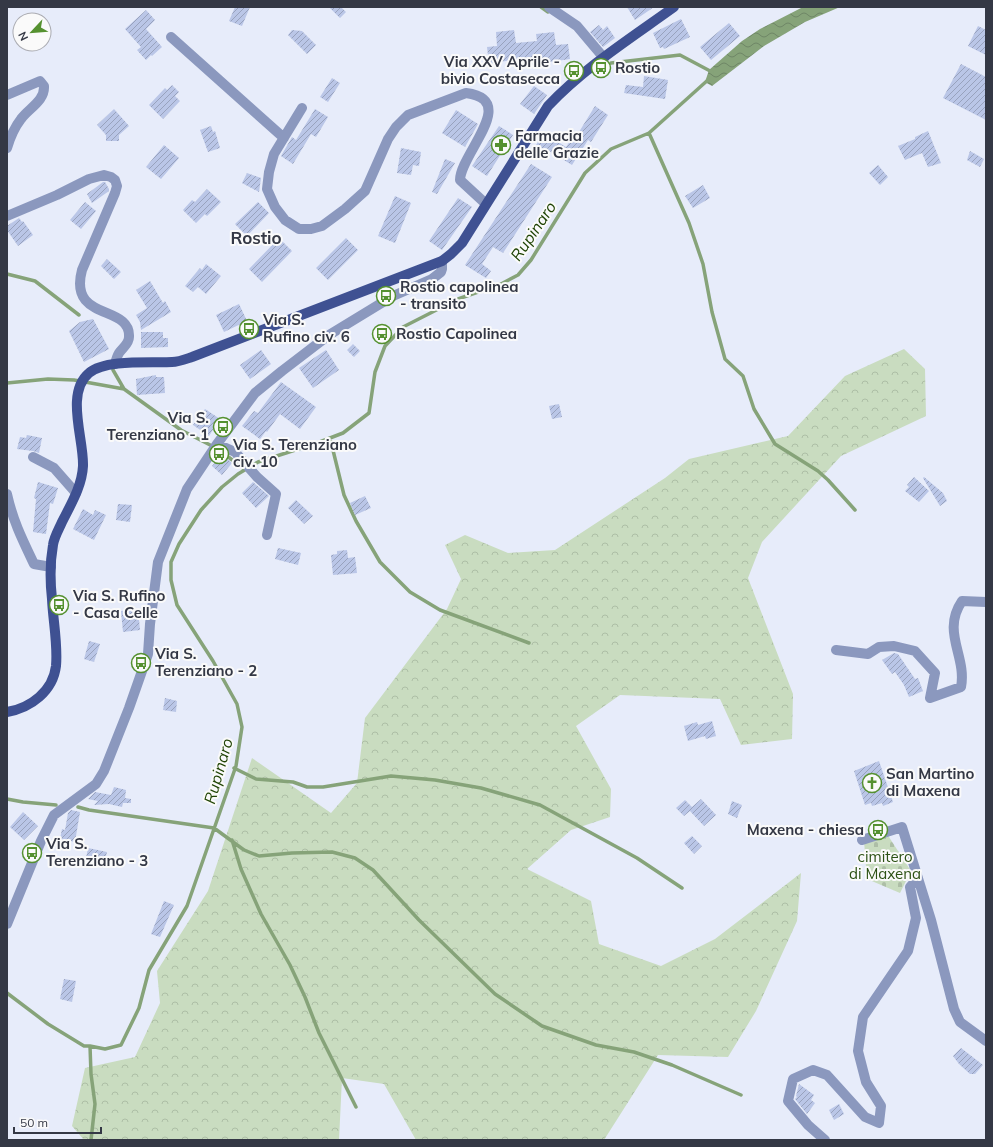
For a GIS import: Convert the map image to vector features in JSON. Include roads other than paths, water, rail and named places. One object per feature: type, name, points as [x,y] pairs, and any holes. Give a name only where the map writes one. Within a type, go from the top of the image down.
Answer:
[{"type":"main road","points":[[7,712],[18,710],[32,704],[42,695],[51,682],[56,667],[51,597],[53,543],[80,482],[83,465],[77,403],[81,382],[89,372],[102,366],[115,364],[174,362],[192,357],[442,261],[462,243],[548,106],[564,89],[674,7]]},
{"type":"street","points":[[549,7],[577,26],[604,58]]},
{"type":"street","points":[[171,37],[284,138]]},
{"type":"street","points":[[7,95],[40,81],[44,86],[45,92],[37,103],[21,118],[12,133],[7,148]]},
{"type":"street","points":[[302,108],[274,154],[269,172],[267,189],[275,207],[284,220],[299,229],[311,229],[322,226],[366,191],[388,139],[396,127],[408,115],[466,92],[476,94],[484,99],[488,108],[487,123],[462,169],[460,180],[486,204]]},
{"type":"street","points":[[7,216],[57,195],[89,179],[104,175],[115,180],[115,193],[82,270],[80,279],[82,297],[89,304],[122,320],[128,329],[129,338],[126,347],[119,353],[115,364]]},
{"type":"street","points":[[7,924],[41,841],[54,814],[96,784],[104,771],[129,708],[148,654],[150,624],[158,562],[187,489],[217,444],[255,393],[329,335],[388,300],[414,286],[432,279],[441,272],[442,261]]},
{"type":"street","points":[[217,444],[235,452],[257,477],[276,494],[267,535]]},
{"type":"street","points":[[33,457],[54,468],[76,493]]},
{"type":"street","points":[[7,494],[18,532],[34,564],[51,567]]},
{"type":"street","points":[[836,650],[868,654],[879,647],[894,646],[915,651],[935,673],[930,698],[961,687],[963,676],[954,636],[956,610],[962,601],[986,602]]},
{"type":"street","points":[[862,840],[902,826],[931,920],[954,1009],[960,1022],[986,1041]]},
{"type":"street","points":[[825,1140],[808,1125],[788,1101],[793,1079],[813,1070],[827,1075],[865,1117],[879,1123],[881,1106],[866,1082],[858,1051],[863,1017],[908,951],[916,918],[910,887],[918,878]]},
{"type":"water","points":[[803,7],[840,7],[805,22],[764,46],[712,86],[705,82],[709,70],[742,41],[760,29]]},
{"type":"waterway","points":[[541,7],[548,12]]},
{"type":"waterway","points":[[611,63],[680,55],[712,72]]},
{"type":"waterway","name":"Rupinaro","points":[[7,993],[48,1024],[84,1046],[105,1049],[121,1045],[139,1008],[149,970],[187,906],[236,766],[242,727],[237,704],[213,661],[177,605],[171,580],[171,562],[179,544],[201,510],[222,487],[238,474],[258,462],[343,433],[369,413],[375,372],[385,346],[403,327],[458,299],[501,284],[518,275],[531,260],[585,173],[611,149],[649,133],[709,79]]},
{"type":"waterway","points":[[649,133],[689,223],[703,264],[712,312],[725,359],[743,376],[754,409],[775,444],[818,471],[855,510]]},
{"type":"waterway","points":[[7,274],[35,281],[79,315]]},
{"type":"waterway","points":[[113,370],[124,389]]},
{"type":"waterway","points":[[7,383],[48,379],[74,380],[124,389],[181,430],[214,447]]},
{"type":"waterway","points":[[330,438],[344,495],[356,521],[380,562],[410,592],[440,610],[529,643]]},
{"type":"waterway","points":[[219,450],[243,468]]},
{"type":"waterway","points":[[234,768],[256,779],[293,782],[307,787],[323,787],[391,776],[435,780],[481,788],[540,805],[637,858],[682,888]]},
{"type":"waterway","points":[[7,799],[56,805]]},
{"type":"waterway","points":[[78,807],[89,810],[214,828],[244,850],[259,856],[332,852],[355,858],[373,870],[419,920],[495,994],[542,1026],[596,1045],[634,1052],[672,1065],[741,1095]]},
{"type":"waterway","points":[[232,840],[241,869],[261,914],[290,965],[305,997],[319,1033],[356,1107]]},
{"type":"waterway","points":[[90,1046],[91,1074],[95,1104],[91,1140]]},
{"type":"place","name":"Rostio","points":[[601,68]]},
{"type":"place","name":"Via XXV Aprile - bivio Costasecca","points":[[574,71]]},
{"type":"place","name":"Farmacia delle Grazie","points":[[501,145]]},
{"type":"place","name":"Rostio capolinea - transito","points":[[386,296]]},
{"type":"place","name":"Via S. Rufino civ. 6","points":[[249,329]]},
{"type":"place","name":"Rostio Capolinea","points":[[382,334]]},
{"type":"place","name":"Via S. Terenziano - 1","points":[[223,427]]},
{"type":"place","name":"Via S. Terenziano civ. 10","points":[[219,454]]},
{"type":"place","name":"Via S. Rufino - Casa Celle","points":[[59,605]]},
{"type":"place","name":"Via S. Terenziano - 2","points":[[141,663]]},
{"type":"place","name":"San Martino di Maxena","points":[[872,783]]},
{"type":"place","name":"Maxena - chiesa","points":[[878,830]]},
{"type":"place","name":"Via S. Terenziano - 3","points":[[32,853]]},
{"type":"district","name":"Rostio","points":[[256,238]]},
{"type":"park label","name":"cimitero di Maxena","points":[[885,866]]}]
